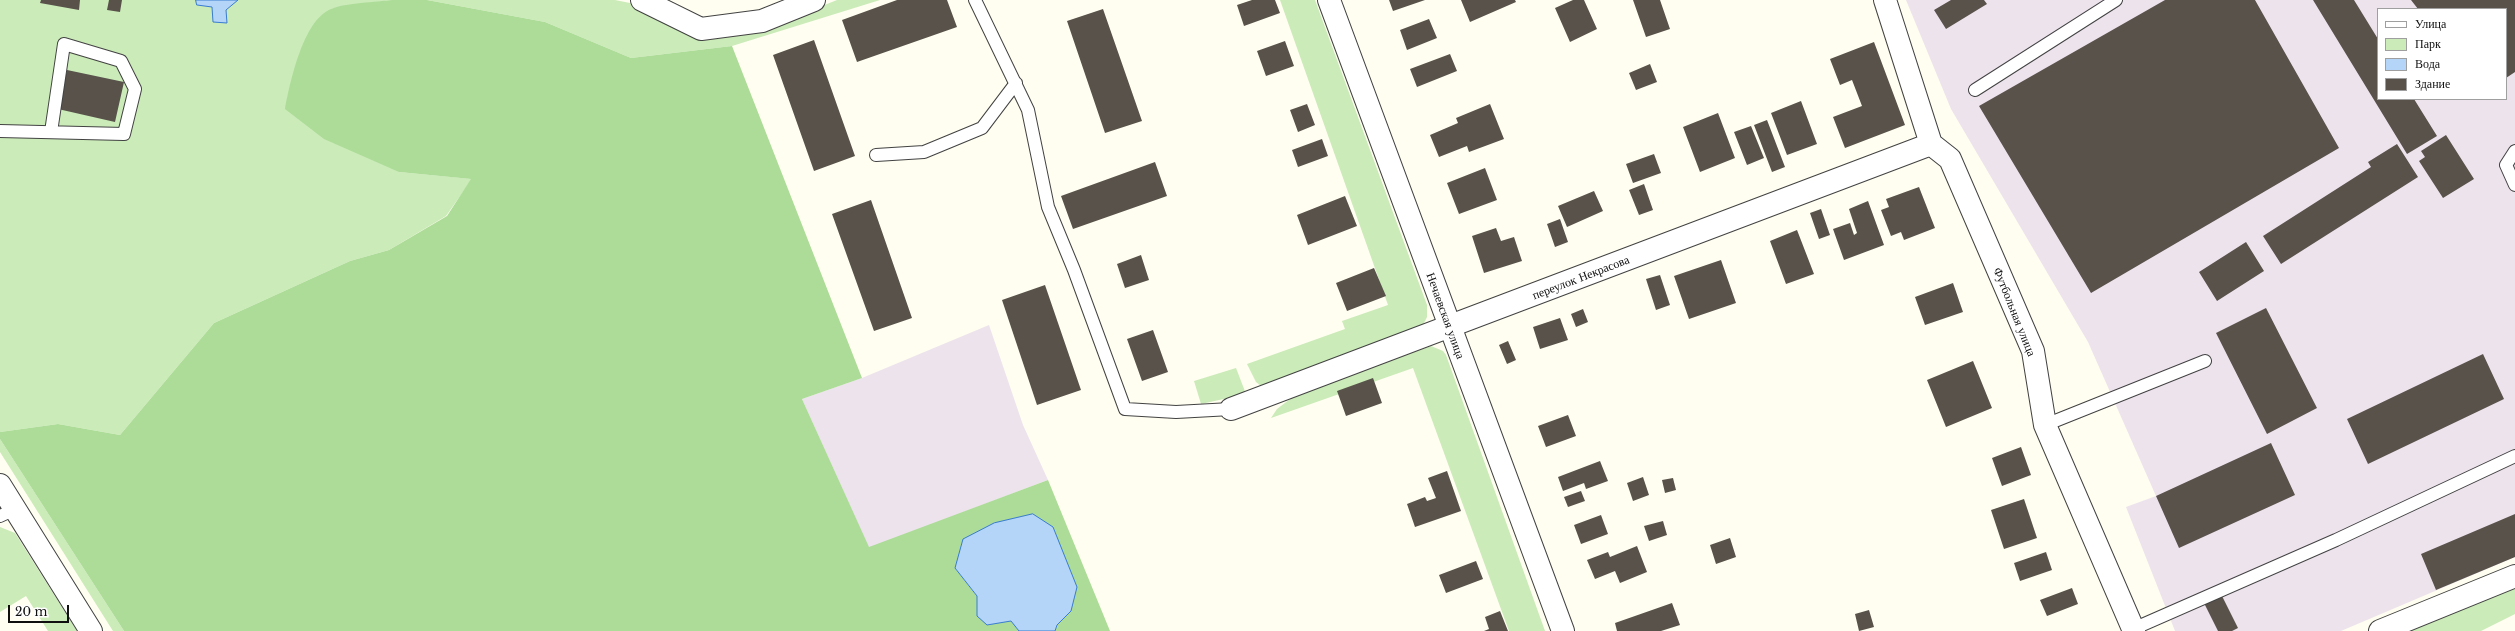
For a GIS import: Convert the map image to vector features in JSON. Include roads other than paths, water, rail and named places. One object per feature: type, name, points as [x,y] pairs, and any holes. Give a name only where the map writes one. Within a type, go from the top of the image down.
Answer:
[{"type":"street","points":[[642,0],[701,29],[762,21],[814,0]]},
{"type":"street","name":"Нечаевская улица","points":[[1329,0],[1449,328],[1564,631]]},
{"type":"street","points":[[1885,0],[1930,144]]},
{"type":"street","name":"переулок Некрасова","points":[[1231,409],[1449,328],[1930,144]]},
{"type":"street","name":"Футбольная улица","points":[[1930,144],[1950,159],[2033,351],[2045,425],[2133,630]]},
{"type":"street","points":[[0,485],[7,512],[91,631]]},
{"type":"street","points":[[2380,631],[2515,576]]},
{"type":"lane","points":[[975,0],[1028,110],[1048,207],[1074,270],[1125,409],[1176,412],[1231,409]]},
{"type":"lane","points":[[1975,90],[2116,0]]},
{"type":"lane","points":[[0,131],[124,134],[135,89],[121,61],[64,44],[51,132]]},
{"type":"lane","points":[[876,155],[924,152],[982,128],[1016,83]]},
{"type":"lane","points":[[2515,151],[2506,165],[2515,185]]},
{"type":"lane","points":[[2045,425],[2205,361]]},
{"type":"lane","points":[[2133,630],[2336,540],[2515,456]]},
{"type":"water","points":[[196,0],[238,0],[226,10],[227,23],[213,22],[212,7],[197,5]]},
{"type":"water","points":[[1033,514],[1053,527],[1077,587],[1071,611],[1057,625],[1055,631],[1019,631],[1011,621],[987,625],[977,616],[977,596],[955,568],[963,539],[994,523]]}]
